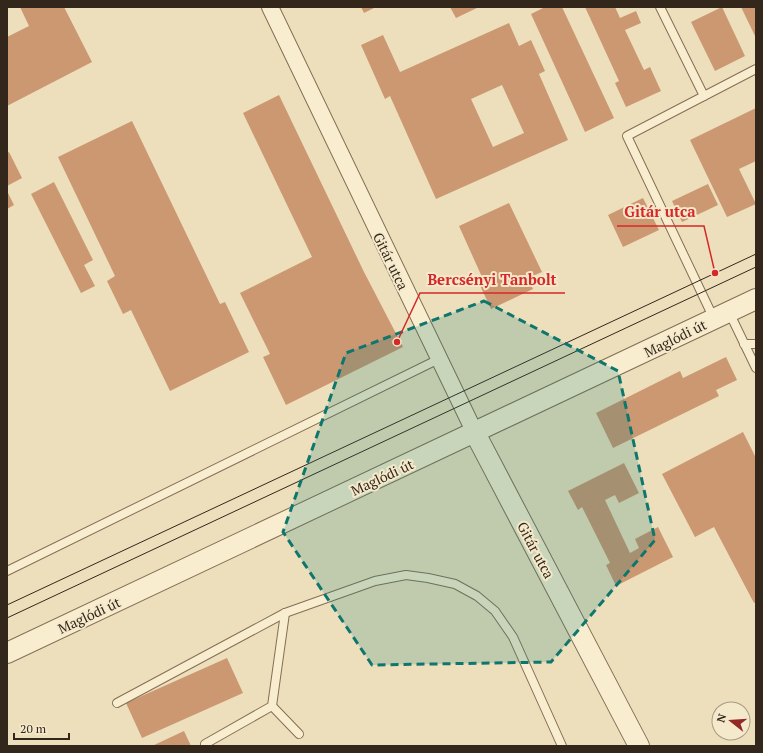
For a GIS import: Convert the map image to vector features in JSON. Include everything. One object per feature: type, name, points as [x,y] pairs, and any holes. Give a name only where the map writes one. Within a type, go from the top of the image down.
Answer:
[{"type":"street","name":"Gitár utca","points":[[270,7],[438,359],[475,433],[639,746]]},
{"type":"street","name":"Maglódi út","points":[[7,653],[756,299]]},
{"type":"lane","points":[[660,7],[704,96]]},
{"type":"lane","points":[[756,69],[627,136],[722,315],[744,344],[756,368]]},
{"type":"lane","points":[[744,344],[756,344]]},
{"type":"lane","points":[[7,571],[438,359]]},
{"type":"lane","points":[[116,703],[285,613],[375,581],[406,575],[455,584],[477,596],[495,611],[508,630],[562,746]]},
{"type":"lane","points":[[272,706],[285,613]]},
{"type":"lane","points":[[272,706],[299,734]]},
{"type":"lane","points":[[205,744],[272,706]]},
{"type":"highlighted area","points":[[484,301],[618,371],[655,540],[551,662],[372,665],[283,532],[346,353]]},
{"type":"building","points":[[20,7],[64,7],[92,62],[7,106],[7,37],[29,26]]},
{"type":"building","points":[[361,7],[376,7],[364,13]]},
{"type":"building","points":[[450,7],[479,7],[456,18]]},
{"type":"building","points":[[545,7],[562,7],[614,118],[585,132],[531,14]]},
{"type":"building","points":[[585,7],[615,7],[620,18],[636,11],[641,23],[625,30],[644,70],[650,67],[661,91],[626,107],[615,83],[619,81]]},
{"type":"building","points":[[722,7],[745,56],[715,71],[691,22]]},
{"type":"building","points":[[741,7],[756,7],[756,38]]},
{"type":"building","points":[[509,23],[519,46],[531,40],[545,71],[539,74],[568,140],[436,199],[390,96],[385,99],[361,45],[383,35],[400,72]],"holes":[[[502,85],[524,133],[493,147],[471,99]]]},
{"type":"building","points":[[279,95],[364,272],[403,347],[286,405],[263,357],[270,354],[240,293],[312,257],[243,113]]},
{"type":"building","points":[[756,108],[756,161],[739,169],[756,204],[727,217],[690,140]]},
{"type":"building","points":[[132,121],[220,304],[225,302],[249,352],[170,391],[131,310],[123,314],[107,281],[115,276],[58,157]]},
{"type":"building","points":[[9,152],[22,178],[7,186],[7,153]]},
{"type":"building","points":[[54,182],[93,260],[84,265],[95,286],[81,293],[31,194]]},
{"type":"building","points":[[708,184],[718,205],[682,222],[672,201]]},
{"type":"building","points":[[7,191],[14,205],[7,209]]},
{"type":"building","points":[[643,198],[659,230],[623,247],[608,215]]},
{"type":"building","points":[[509,203],[542,272],[528,278],[533,289],[491,309],[477,279],[482,277],[459,226]]},
{"type":"building","points":[[726,357],[737,380],[716,390],[719,396],[613,448],[596,413],[680,371],[683,378]]},
{"type":"building","points":[[743,432],[756,458],[756,602],[754,603],[714,527],[695,537],[662,474]]},
{"type":"building","points":[[624,463],[639,493],[619,503],[615,495],[605,500],[630,553],[639,548],[635,539],[658,527],[673,557],[616,586],[606,565],[610,563],[582,507],[578,510],[568,491]]},
{"type":"building","points":[[227,658],[243,693],[142,738],[126,703]]},
{"type":"building","points":[[184,731],[191,746],[152,746]]},
{"type":"tram line","points":[[7,605],[756,254]]},
{"type":"tram line","points":[[7,618],[756,267]]},
{"type":"place","name":"Gitár utca","points":[[715,273]]},
{"type":"place","name":"Bercsényi Tanbolt","points":[[397,342]]}]
